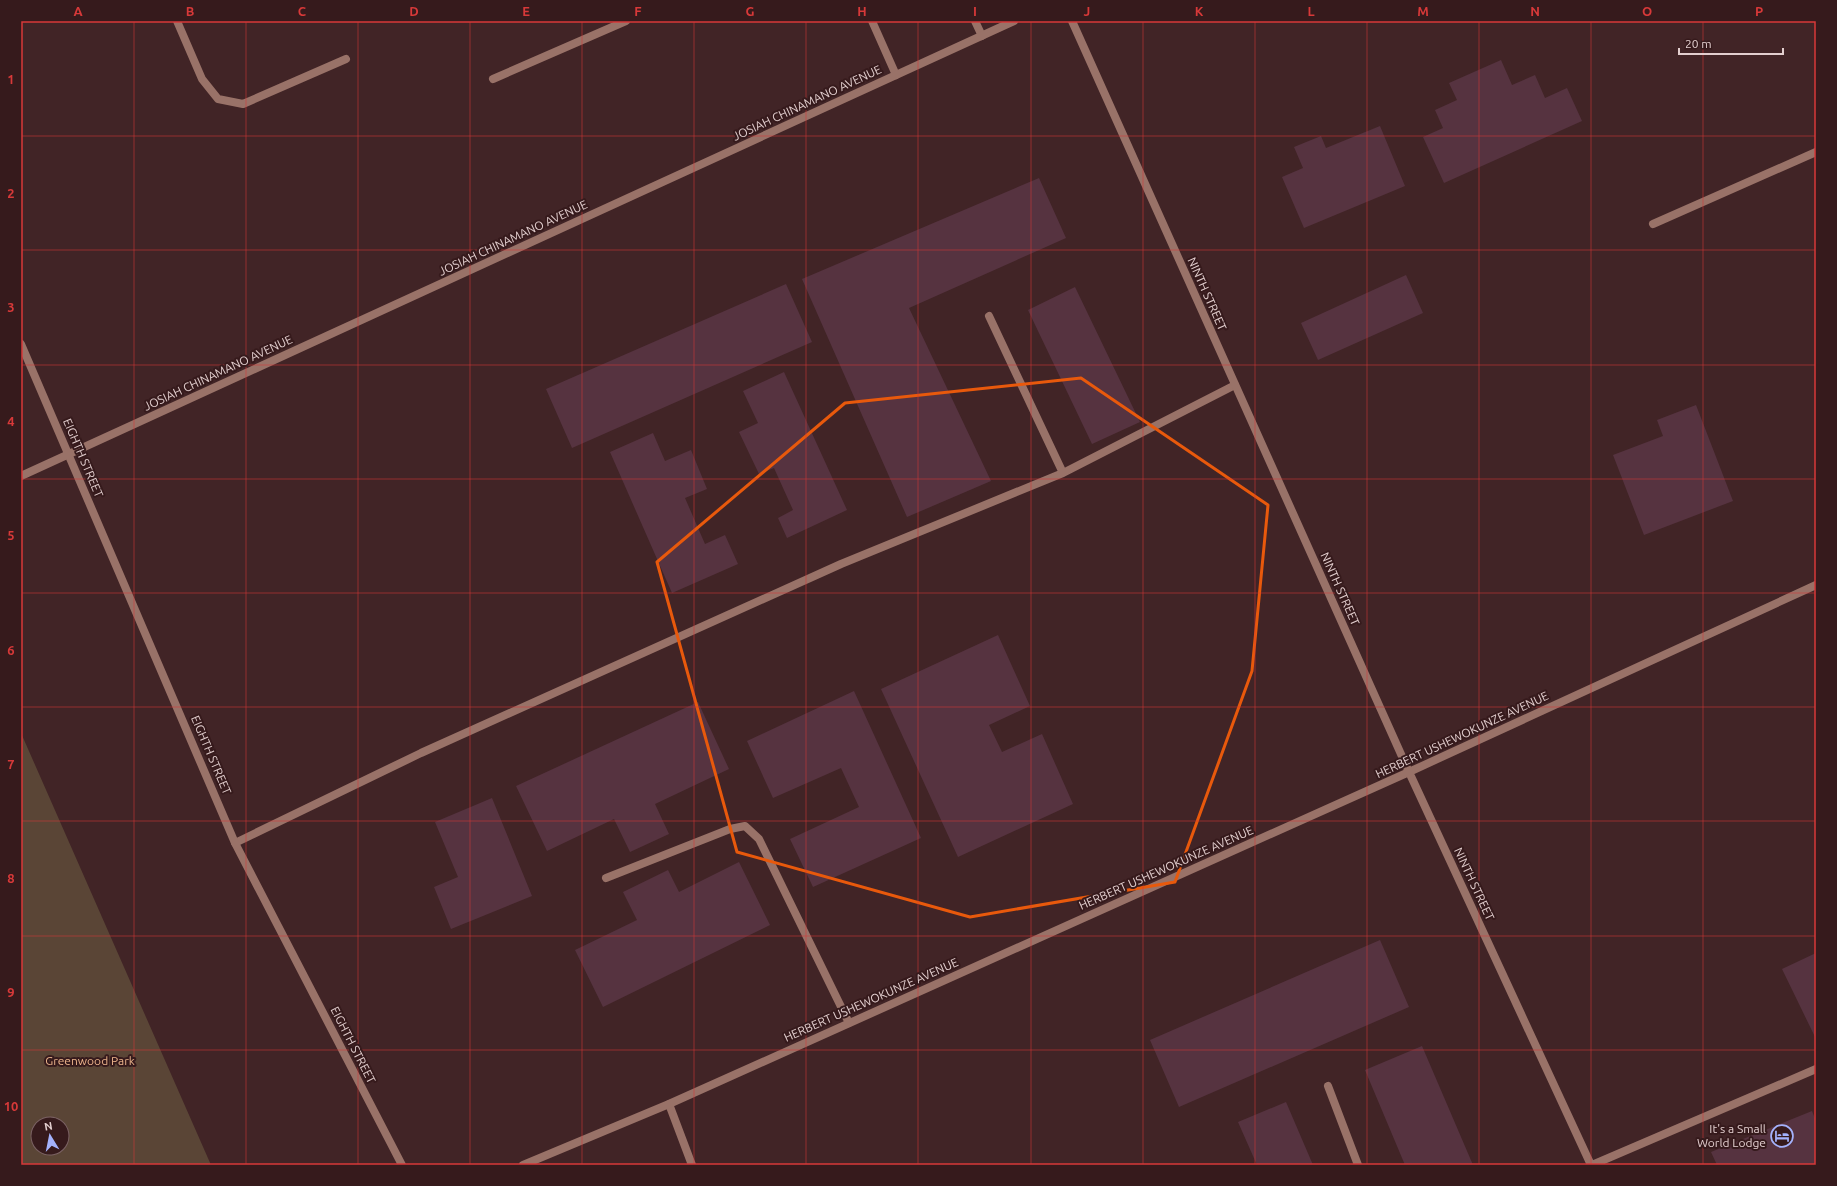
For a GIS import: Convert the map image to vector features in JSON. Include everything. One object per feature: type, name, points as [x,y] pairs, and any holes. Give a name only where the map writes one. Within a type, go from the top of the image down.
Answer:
[{"type":"street","points":[[177,21],[202,79],[218,99],[243,104],[346,59]]},
{"type":"street","points":[[493,79],[626,21]]},
{"type":"street","points":[[872,21],[896,75]]},
{"type":"street","points":[[975,21],[982,36]]},
{"type":"street","name":"JOSIAH CHINAMANO AVENUE","points":[[21,476],[1014,21]]},
{"type":"street","name":"NINTH STREET","points":[[1072,21],[1409,772],[1592,1165]]},
{"type":"street","points":[[1653,224],[1816,152]]},
{"type":"street","points":[[989,316],[1063,473]]},
{"type":"street","name":"EIGHTH STREET","points":[[21,344],[235,843],[402,1165]]},
{"type":"street","points":[[235,843],[421,753],[827,571],[1063,473],[1235,385]]},
{"type":"street","name":"HERBERT USHEWOKUNZE AVENUE","points":[[523,1165],[669,1104],[1409,772],[1816,586]]},
{"type":"street","points":[[606,878],[730,829],[745,826],[759,839],[849,1023]]},
{"type":"street","points":[[1592,1165],[1816,1069]]},
{"type":"street","points":[[1328,1086],[1358,1165]]},
{"type":"street","points":[[669,1104],[692,1165]]},
{"type":"highlighted area","points":[[1081,378],[1268,505],[1252,671],[1175,882],[970,917],[737,852],[657,562],[845,403]]},
{"type":"green space","name":"Greenwood Park","points":[[21,733],[211,1165],[21,1165]]},
{"type":"building","points":[[1501,60],[1512,85],[1535,75],[1545,98],[1567,88],[1582,121],[1444,183],[1423,137],[1443,128],[1435,110],[1457,100],[1449,83]]},
{"type":"building","points":[[1380,126],[1405,186],[1304,228],[1282,177],[1303,168],[1294,147],[1321,136],[1326,148]]},
{"type":"building","points":[[1039,178],[1066,238],[909,308],[991,481],[907,517],[802,279]]},
{"type":"building","points":[[1406,275],[1423,313],[1318,360],[1301,323]]},
{"type":"building","points":[[786,284],[812,342],[572,448],[546,389]]},
{"type":"building","points":[[1075,287],[1140,422],[1092,444],[1028,310]]},
{"type":"building","points":[[784,372],[847,510],[787,538],[778,518],[793,510],[774,468],[759,474],[739,432],[758,423],[743,391]]},
{"type":"building","points":[[1696,405],[1733,501],[1644,535],[1613,455],[1663,436],[1657,420]]},
{"type":"building","points":[[653,433],[665,461],[691,450],[707,489],[685,498],[705,544],[725,535],[738,564],[672,593],[610,452]]},
{"type":"building","points":[[998,635],[1030,706],[989,725],[1002,752],[1042,734],[1073,804],[958,857],[881,689]]},
{"type":"building","points":[[854,691],[921,838],[813,887],[790,839],[859,807],[841,768],[773,798],[747,741]]},
{"type":"building","points":[[698,702],[729,769],[655,804],[669,834],[630,852],[614,819],[547,851],[516,786]]},
{"type":"building","points":[[492,798],[532,896],[451,929],[434,887],[458,877],[435,822]]},
{"type":"building","points":[[739,862],[770,925],[603,1007],[575,950],[637,920],[623,892],[668,870],[679,892]]},
{"type":"building","points":[[1380,940],[1409,1007],[1179,1107],[1150,1040]]},
{"type":"building","points":[[1816,953],[1816,1039],[1782,969]]},
{"type":"building","points":[[1422,1046],[1473,1165],[1405,1165],[1365,1070]]},
{"type":"building","points":[[1286,1102],[1313,1165],[1257,1165],[1238,1122]]},
{"type":"building","name":"It's a Small World Lodge","points":[[1812,1111],[1816,1121],[1816,1165],[1717,1165],[1711,1152]]},
{"type":"place","name":"It's a Small World Lodge","points":[[1782,1136]]}]
